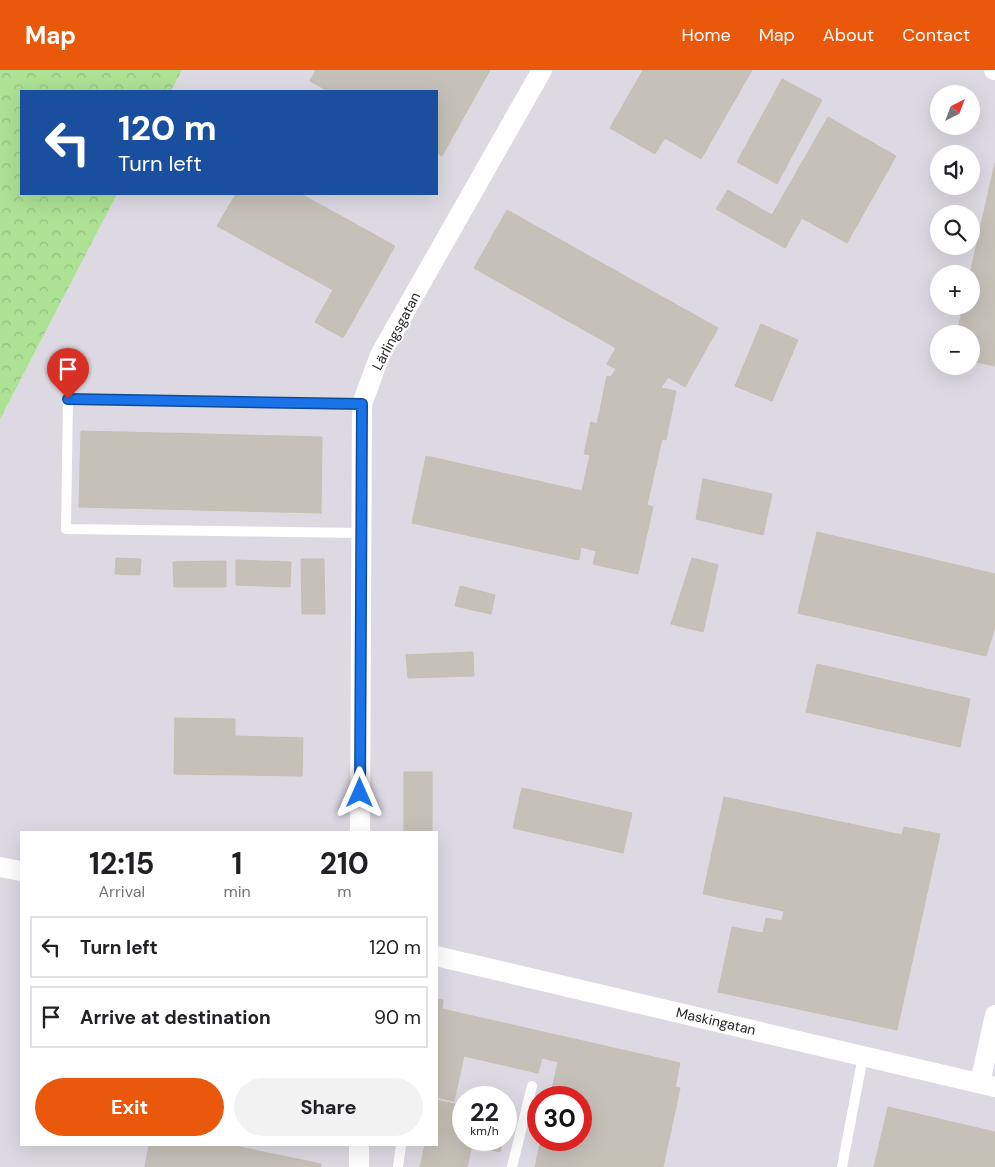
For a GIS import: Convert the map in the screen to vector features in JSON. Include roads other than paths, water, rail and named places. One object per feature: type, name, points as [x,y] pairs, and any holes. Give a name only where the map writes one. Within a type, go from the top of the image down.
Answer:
[{"type":"street","name":"Lärlingsgatan","points":[[360,831],[362,404],[380,355],[542,70]]},
{"type":"street","points":[[0,867],[20,871]]},
{"type":"street","name":"Maskingatan","points":[[438,956],[988,1085]]},
{"type":"street","points":[[988,1085],[995,1015]]},
{"type":"street","points":[[359,1146],[359,1167]]},
{"type":"lane","points":[[361,533],[66,528],[68,399],[362,404]]},
{"type":"lane","points":[[842,1167],[863,1056]]},
{"type":"lane","points":[[512,1167],[527,1106]]},
{"type":"lane","points":[[398,1167],[401,1146]]}]
